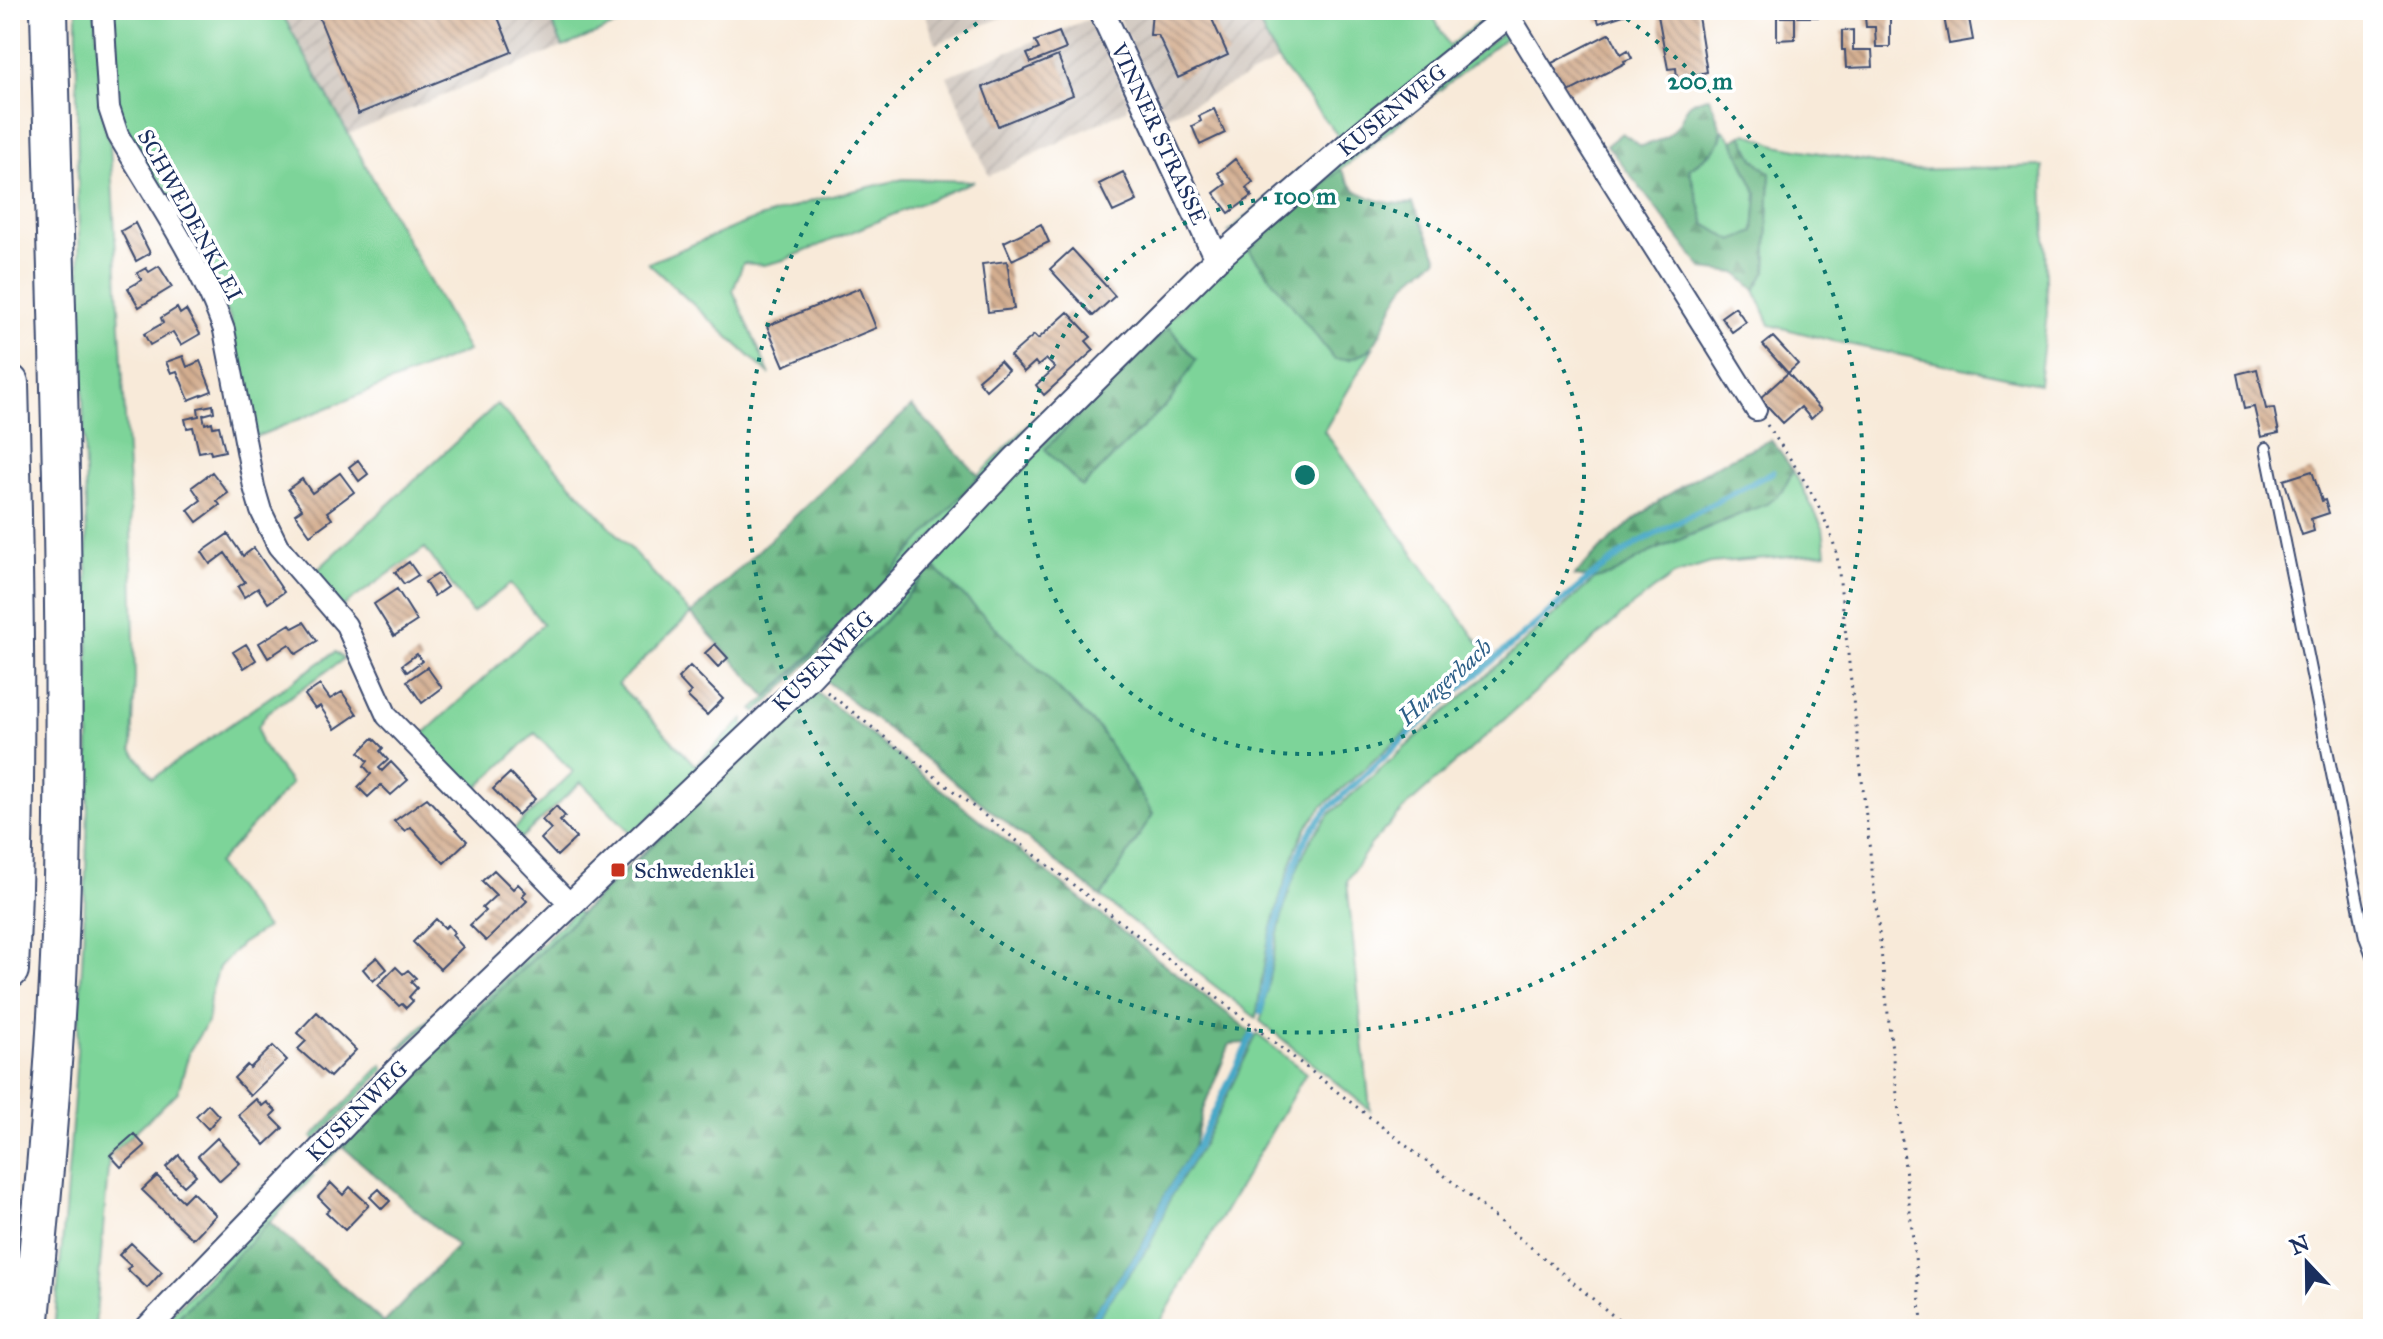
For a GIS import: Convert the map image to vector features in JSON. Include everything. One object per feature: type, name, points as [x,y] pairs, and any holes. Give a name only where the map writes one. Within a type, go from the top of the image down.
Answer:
[{"type":"highway","points":[[30,1329],[45,1178],[62,882],[63,585],[49,10]]},
{"type":"highway","points":[[10,383],[17,737],[10,970]]},
{"type":"street","name":"SCHWEDENKLEI","points":[[103,10],[109,108],[118,135],[203,280],[216,308],[224,330],[254,487],[268,529],[278,546],[346,625],[387,716],[570,904]]},
{"type":"street","name":"VINNER STRASSE","points":[[1101,10],[1217,259]]},
{"type":"street","name":"KUSENWEG","points":[[147,1329],[407,1060],[809,678],[1015,459],[1217,259],[1357,137],[1512,13]]},
{"type":"street","points":[[1512,13],[1583,138],[1756,410]]},
{"type":"lane","points":[[2266,448],[2362,922],[2373,958]]},
{"type":"path","points":[[1756,410],[1810,488],[1829,526],[1837,555],[1923,1329]]},
{"type":"path","points":[[809,678],[1450,1180],[1629,1329]]},
{"type":"shaded area","points":[[280,10],[546,10],[563,47],[349,134]]},
{"type":"shaded area","points":[[924,10],[1021,10],[936,44]]},
{"type":"shaded area","points":[[1115,10],[1252,10],[1278,61],[1166,117]]},
{"type":"shaded area","points":[[1089,19],[1129,100],[1126,110],[989,176],[947,76]]},
{"type":"green space","points":[[77,10],[95,10],[104,124],[110,144],[131,525],[135,676],[132,750],[153,778],[335,652],[344,659],[267,713],[258,727],[261,743],[291,784],[217,864],[266,928],[241,944],[219,967],[210,997],[208,1021],[190,1050],[178,1092],[109,1156],[95,1329],[54,1329],[79,1028],[88,802]]},
{"type":"green space","points":[[111,10],[280,10],[468,351],[253,438],[230,318],[129,137],[116,105]]},
{"type":"green space","points":[[546,10],[654,10],[563,47]]},
{"type":"green space","points":[[1252,10],[1430,10],[1449,46],[1488,15],[1489,19],[1238,232],[1229,232],[1338,136],[1278,61]]},
{"type":"green space","points":[[1506,30],[1510,34],[1308,196],[1348,360],[1373,348],[1324,431],[1489,657],[1323,806],[1306,828],[1281,894],[1267,946],[1256,1018],[1101,897],[1153,814],[932,567],[885,621],[825,680],[824,677],[978,509],[1242,247],[1337,165]]},
{"type":"green space","points":[[1709,97],[1719,122],[1720,139],[1711,152],[1689,169],[1705,224],[1733,241],[1754,232],[1757,194],[1733,140],[1742,135],[1754,159],[1770,173],[1766,271],[1755,290],[1736,273],[1703,269],[1607,145],[1622,133],[1641,146],[1662,139],[1677,126],[1693,102]]},
{"type":"green space","points":[[1723,130],[1733,141],[1757,194],[1754,232],[1733,241],[1705,224],[1689,169],[1715,148]]},
{"type":"green space","points":[[1747,133],[1776,145],[1912,170],[2043,166],[2047,313],[2039,384],[1770,325],[1755,290],[1766,271],[1770,173],[1754,159],[1742,135]]},
{"type":"green space","points":[[1341,169],[1354,188],[1369,197],[1391,203],[1413,203],[1438,258],[1404,287],[1372,346],[1350,359],[1334,359],[1249,250]]},
{"type":"green space","points":[[903,179],[974,181],[784,260],[764,265],[743,263],[733,291],[770,375],[648,263],[747,222],[815,200]]},
{"type":"green space","points":[[1169,327],[1196,360],[1171,400],[1082,487],[1045,449]]},
{"type":"green space","points":[[497,404],[691,614],[618,684],[695,765],[744,719],[744,729],[632,834],[581,782],[519,840],[511,832],[573,772],[535,733],[473,792],[420,737],[543,624],[510,584],[472,613],[425,548],[342,607],[313,574]]},
{"type":"green space","points":[[912,406],[979,476],[865,602],[767,697],[691,614]]},
{"type":"green space","points":[[1045,409],[1046,417],[874,599],[756,713],[753,710],[829,638]]},
{"type":"green space","points":[[1771,440],[1793,470],[1783,491],[1769,503],[1651,552],[1611,575],[1595,579],[1574,576],[1617,534],[1665,497],[1717,465]]},
{"type":"green space","points":[[1793,470],[1823,528],[1826,553],[1711,563],[1674,575],[1632,606],[1409,804],[1371,844],[1347,881],[1370,1110],[1260,1021],[1290,888],[1314,835],[1331,813],[1595,579],[1611,575],[1651,552],[1736,516],[1783,491]]},
{"type":"green space","points":[[933,566],[1100,730],[1153,814],[1101,897],[825,680],[885,621]]},
{"type":"green space","points":[[811,691],[815,691],[458,1030],[324,1165],[320,1160],[575,911],[579,914]]},
{"type":"green space","points":[[815,691],[1251,1032],[1246,1043],[1230,1044],[1202,1112],[1194,1146],[1165,1194],[1143,1244],[1082,1329],[167,1329],[269,1222],[384,1323],[457,1246],[343,1147],[436,1051]]},
{"type":"green space","points":[[490,960],[492,964],[404,1047],[399,1048]]},
{"type":"green space","points":[[1257,1034],[1306,1073],[1156,1329],[1089,1329],[1149,1247],[1172,1194],[1202,1146]]},
{"type":"green space","points":[[382,1065],[384,1070],[315,1140],[312,1137]]},
{"type":"green space","points":[[305,1174],[314,1176],[167,1329],[157,1329]]},
{"type":"green space","points":[[263,1187],[264,1196],[200,1258],[193,1259]]},
{"type":"building","points":[[316,10],[495,10],[512,52],[358,114]]},
{"type":"building","points":[[1152,10],[1208,10],[1228,55],[1178,78],[1158,35],[1150,35]]},
{"type":"building","points":[[1594,10],[1636,10],[1636,11],[1599,23]]},
{"type":"building","points":[[1657,10],[1697,10],[1707,72],[1677,79],[1676,68],[1668,69]]},
{"type":"building","points":[[1798,10],[1830,10],[1830,17],[1798,17]]},
{"type":"building","points":[[1859,10],[1890,10],[1890,47],[1876,47],[1875,27],[1866,27],[1865,17],[1859,17]]},
{"type":"building","points":[[1947,10],[1971,10],[1968,13],[1973,40],[1949,44],[1944,17],[1948,16]]},
{"type":"building","points":[[1777,17],[1795,17],[1795,39],[1777,40]]},
{"type":"building","points":[[1853,30],[1853,50],[1872,50],[1873,67],[1846,68],[1842,31]]},
{"type":"building","points":[[1059,32],[1066,49],[1031,63],[1027,54],[1039,49],[1035,41]]},
{"type":"building","points":[[1610,33],[1621,54],[1628,50],[1632,58],[1567,93],[1552,63]]},
{"type":"building","points":[[1058,56],[1073,95],[998,126],[983,87]]},
{"type":"building","points":[[1214,109],[1225,133],[1200,145],[1192,126],[1201,121],[1199,116]]},
{"type":"building","points":[[1235,159],[1253,182],[1246,188],[1252,196],[1229,213],[1214,193],[1226,184],[1218,173]]},
{"type":"building","points":[[1123,172],[1137,201],[1113,212],[1099,184]]},
{"type":"building","points":[[135,223],[150,253],[136,261],[121,231]]},
{"type":"building","points":[[1041,224],[1049,242],[1012,260],[1004,242]]},
{"type":"building","points":[[1072,249],[1115,296],[1093,316],[1050,269]]},
{"type":"building","points":[[1007,261],[1014,309],[988,312],[982,264]]},
{"type":"building","points":[[159,266],[172,287],[139,307],[128,288],[142,280],[137,273],[146,268],[149,272]]},
{"type":"building","points":[[860,288],[876,328],[784,366],[767,326]]},
{"type":"building","points":[[1735,307],[1746,322],[1732,332],[1721,317]]},
{"type":"building","points":[[177,308],[180,314],[186,310],[200,334],[181,345],[173,332],[150,345],[144,334],[163,323],[161,318]]},
{"type":"building","points":[[1068,312],[1091,337],[1086,341],[1094,350],[1044,395],[1036,385],[1055,368],[1046,359],[1038,366],[1035,362],[1024,372],[1010,356],[1034,335],[1038,339]]},
{"type":"building","points":[[1773,337],[1798,364],[1788,373],[1763,345]]},
{"type":"building","points":[[183,356],[187,367],[200,361],[212,391],[189,400],[177,371],[171,373],[166,362]]},
{"type":"building","points":[[1000,361],[1008,370],[986,390],[978,380]]},
{"type":"building","points":[[2257,369],[2266,409],[2274,408],[2279,433],[2261,437],[2254,407],[2244,409],[2237,374]]},
{"type":"building","points":[[1788,373],[1821,410],[1811,419],[1801,407],[1783,423],[1760,398]]},
{"type":"building","points":[[213,405],[214,412],[203,415],[205,424],[212,422],[213,427],[219,426],[225,451],[211,454],[210,450],[199,452],[193,427],[187,428],[185,419],[199,416],[198,408]]},
{"type":"building","points":[[358,460],[368,474],[359,481],[349,467]]},
{"type":"building","points":[[2312,471],[2329,513],[2311,519],[2314,531],[2302,535],[2284,480]]},
{"type":"building","points":[[212,472],[228,493],[217,501],[220,505],[197,522],[188,510],[201,500],[192,487]]},
{"type":"building","points":[[340,473],[354,492],[327,512],[332,519],[310,535],[295,514],[302,509],[288,489],[302,479],[312,493]]},
{"type":"building","points":[[228,534],[243,556],[254,548],[284,592],[268,603],[258,588],[244,597],[238,587],[245,582],[225,553],[210,564],[202,552]]},
{"type":"building","points":[[409,562],[418,575],[404,584],[395,572]]},
{"type":"building","points":[[438,574],[447,587],[434,596],[425,582]]},
{"type":"building","points":[[397,589],[417,621],[394,636],[374,604]]},
{"type":"building","points":[[304,622],[317,641],[296,654],[289,644],[268,658],[259,643],[290,624],[293,628]]},
{"type":"building","points":[[246,644],[256,660],[244,668],[233,652]]},
{"type":"building","points":[[715,644],[728,658],[718,667],[705,653]]},
{"type":"building","points":[[417,654],[422,661],[407,672],[402,665]]},
{"type":"building","points":[[690,666],[723,699],[707,715],[687,696],[691,692],[678,678]]},
{"type":"building","points":[[427,667],[442,688],[422,703],[407,681]]},
{"type":"building","points":[[320,685],[330,699],[342,692],[357,714],[335,729],[320,706],[315,709],[305,695]]},
{"type":"building","points":[[373,738],[383,748],[380,751],[388,760],[379,768],[382,771],[391,762],[408,780],[391,795],[381,785],[368,797],[358,787],[371,774],[364,766],[368,761],[359,752]]},
{"type":"building","points":[[510,773],[535,799],[518,815],[493,789]]},
{"type":"building","points":[[427,798],[467,841],[444,863],[413,829],[410,827],[405,831],[394,821]]},
{"type":"building","points":[[556,806],[565,816],[560,821],[576,838],[557,856],[541,839],[551,829],[542,820]]},
{"type":"building","points":[[494,870],[513,889],[518,884],[526,892],[522,896],[527,901],[486,941],[470,925],[496,895],[482,881]]},
{"type":"building","points":[[436,919],[445,928],[448,925],[463,947],[440,969],[413,942]]},
{"type":"building","points":[[377,957],[387,969],[373,981],[363,969]]},
{"type":"building","points":[[396,967],[403,974],[408,970],[416,978],[411,982],[417,988],[409,997],[413,1001],[406,1008],[402,1004],[399,1006],[378,985]]},
{"type":"building","points":[[317,1012],[356,1050],[330,1077],[298,1049],[306,1041],[297,1033]]},
{"type":"building","points":[[273,1046],[287,1060],[250,1096],[234,1078],[247,1065],[250,1068]]},
{"type":"building","points":[[256,1099],[262,1106],[267,1102],[276,1111],[271,1116],[283,1128],[265,1145],[238,1115]]},
{"type":"building","points":[[208,1104],[219,1116],[208,1129],[196,1116]]},
{"type":"building","points":[[134,1134],[145,1146],[121,1167],[110,1155]]},
{"type":"building","points":[[217,1138],[240,1163],[220,1181],[198,1156]]},
{"type":"building","points":[[179,1155],[196,1175],[184,1186],[166,1167]]},
{"type":"building","points":[[157,1176],[183,1201],[192,1192],[216,1215],[193,1239],[142,1190]]},
{"type":"building","points":[[331,1183],[343,1195],[350,1187],[369,1205],[345,1230],[326,1212],[330,1209],[318,1197]]},
{"type":"building","points":[[379,1189],[390,1201],[382,1209],[370,1197]]},
{"type":"building","points":[[131,1243],[162,1272],[147,1288],[127,1269],[131,1266],[119,1255]]},
{"type":"waterway","name":"Hungerbach","points":[[1261,1012],[1271,944],[1285,893],[1302,846],[1328,809],[1441,705],[1593,575],[1636,544],[1773,472]]},
{"type":"waterway","name":"Hungerbach","points":[[1085,1329],[1146,1245],[1168,1194],[1198,1145],[1252,1035]]},
{"type":"place","name":"Schwedenklei","points":[[618,870]]}]
